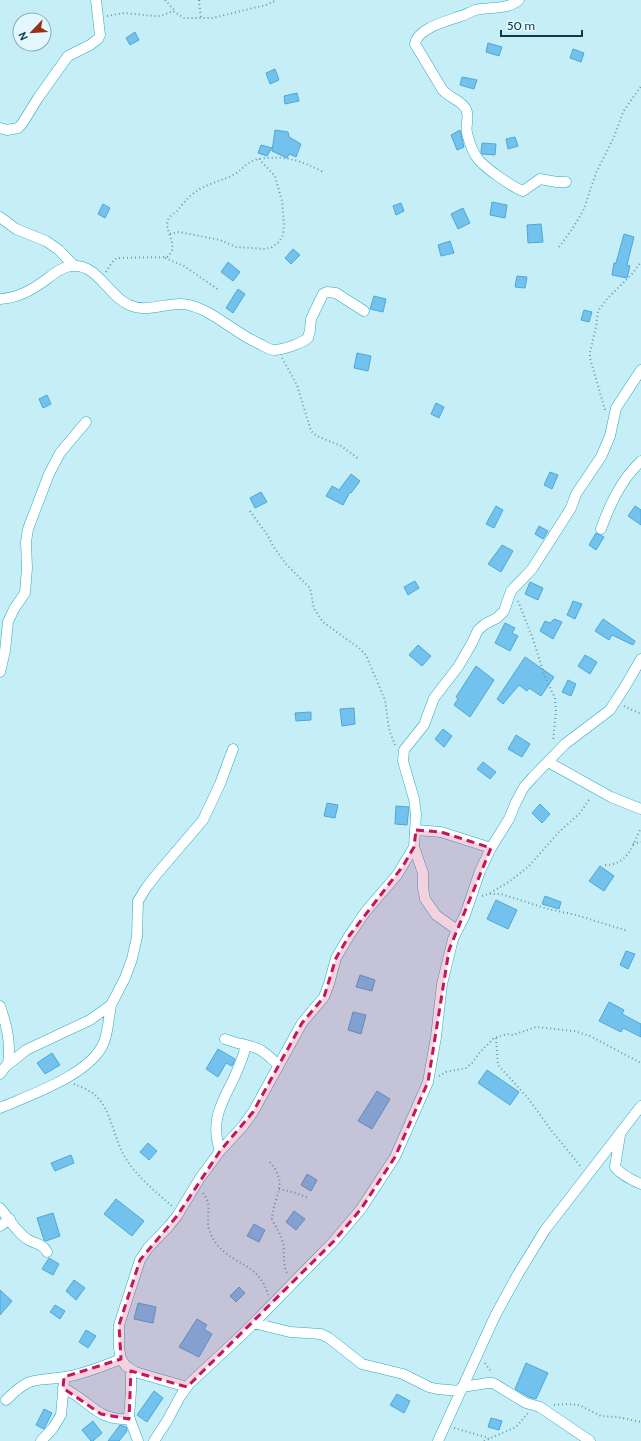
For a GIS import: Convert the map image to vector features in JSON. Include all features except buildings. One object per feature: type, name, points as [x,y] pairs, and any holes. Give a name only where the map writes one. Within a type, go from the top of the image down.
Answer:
[{"type":"street","points":[[0,128],[7,130],[18,128],[68,56],[90,45],[99,38],[100,35],[96,0]]},
{"type":"street","points":[[519,0],[511,6],[474,11],[440,22],[417,38],[415,44],[442,89],[446,94],[457,100],[466,109],[468,118],[466,129],[467,134],[473,150],[481,162],[503,180],[523,191],[540,179],[566,182]]},
{"type":"street","points":[[0,217],[16,229],[36,236],[53,245],[60,250],[74,266]]},
{"type":"street","points":[[0,299],[12,298],[24,294],[63,268],[74,266],[91,271],[128,305],[138,308],[152,308],[183,304],[204,310],[253,341],[272,350],[284,349],[306,339],[309,336],[311,319],[323,294],[327,292],[336,293],[364,311]]},
{"type":"street","points":[[187,1387],[135,1372],[126,1366],[121,1359],[119,1348],[119,1325],[140,1260],[148,1248],[169,1226],[220,1151],[243,1126],[253,1112],[302,1023],[324,997],[336,958],[349,936],[366,910],[397,875],[414,847],[416,814],[414,799],[403,761],[404,750],[424,725],[434,698],[458,667],[480,627],[497,618],[504,611],[509,594],[532,569],[571,508],[578,491],[601,457],[610,436],[616,408],[641,370]]},
{"type":"street","points":[[0,672],[5,651],[8,622],[14,609],[26,593],[26,542],[28,529],[49,474],[60,453],[86,422]]},
{"type":"street","points":[[601,529],[615,495],[630,472],[641,461]]},
{"type":"street","points":[[154,1441],[167,1421],[180,1395],[295,1282],[334,1241],[361,1209],[395,1157],[428,1082],[436,1037],[442,984],[449,950],[465,915],[480,871],[491,848],[509,819],[524,787],[565,744],[610,710],[641,659]]},
{"type":"street","points":[[0,1108],[63,1080],[90,1062],[98,1052],[104,1041],[111,1005],[125,978],[132,959],[137,937],[138,901],[156,875],[203,820],[220,784],[233,749]]},
{"type":"street","points":[[551,759],[611,798],[641,809]]},
{"type":"street","points":[[416,830],[441,832],[491,848]]},
{"type":"street","points":[[414,847],[423,873],[423,888],[428,904],[436,914],[457,930]]},
{"type":"street","points":[[0,1074],[8,1064],[26,1050],[90,1020],[111,1005]]},
{"type":"street","points":[[0,1006],[8,1032],[10,1045],[8,1064]]},
{"type":"street","points":[[225,1039],[236,1044],[260,1050],[279,1065]]},
{"type":"street","points":[[220,1151],[216,1136],[219,1108],[242,1061],[246,1046]]},
{"type":"street","points":[[438,1441],[503,1302],[541,1236],[641,1106]]},
{"type":"street","points":[[620,1133],[615,1167],[632,1180],[641,1184]]},
{"type":"street","points":[[0,1208],[20,1234],[27,1240],[45,1247],[47,1252]]},
{"type":"street","points":[[0,1226],[10,1220]]},
{"type":"street","points":[[254,1323],[290,1332],[321,1334],[329,1338],[362,1364],[403,1374],[429,1387],[437,1389],[461,1389],[488,1382],[501,1387],[512,1396],[537,1407],[590,1441]]},
{"type":"street","points":[[6,1400],[17,1389],[33,1380],[64,1383],[82,1373],[121,1359]]},
{"type":"street","points":[[131,1370],[130,1419],[138,1441]]},
{"type":"street","points":[[64,1383],[72,1392],[101,1414],[116,1419],[130,1419]]},
{"type":"street","points":[[41,1441],[53,1428],[61,1415],[64,1383]]},
{"type":"path","points":[[165,0],[175,12],[184,18],[201,19],[220,17],[260,7],[277,0]]},
{"type":"path","points":[[199,0],[201,19]]},
{"type":"path","points":[[98,17],[124,13],[161,16],[172,11],[175,12]]},
{"type":"path","points":[[559,247],[573,228],[584,209],[596,173],[614,137],[623,112],[641,86]]},
{"type":"path","points":[[170,234],[179,232],[220,240],[236,247],[265,249],[279,242],[283,235],[284,224],[282,201],[275,176],[259,159]]},
{"type":"path","points":[[165,258],[170,255],[172,251],[168,220],[193,194],[236,173],[248,164],[259,159],[295,159],[323,172]]},
{"type":"path","points":[[102,280],[109,266],[117,258],[165,258],[184,266],[219,290]]},
{"type":"path","points":[[606,414],[603,399],[590,358],[598,311],[606,299],[632,274],[641,262]]},
{"type":"path","points":[[272,350],[282,358],[297,385],[311,431],[317,436],[340,446],[359,459]]},
{"type":"path","points":[[250,511],[282,559],[310,588],[314,609],[323,622],[359,648],[366,655],[385,700],[388,729],[403,761]]},
{"type":"path","points":[[513,588],[533,639],[545,677],[555,698],[556,712],[551,759]]},
{"type":"path","points":[[616,701],[641,714]]},
{"type":"path","points":[[470,902],[490,894],[528,867],[566,824],[580,814],[597,790]]},
{"type":"path","points":[[605,865],[613,865],[626,857],[641,828]]},
{"type":"path","points":[[634,844],[641,842]]},
{"type":"path","points":[[490,894],[501,894],[548,909],[576,915],[628,931]]},
{"type":"path","points":[[428,1082],[446,1072],[466,1068],[496,1037],[507,1034],[513,1035],[536,1027],[574,1031],[590,1036],[641,1063]]},
{"type":"path","points":[[496,1037],[497,1062],[500,1068],[528,1098],[551,1130],[587,1175]]},
{"type":"path","points":[[63,1080],[96,1096],[110,1118],[125,1158],[142,1178],[179,1212]]},
{"type":"path","points":[[270,1162],[280,1180],[272,1219],[280,1233],[283,1243],[285,1268],[287,1274],[295,1282]]},
{"type":"path","points":[[195,1187],[202,1192],[209,1202],[208,1222],[209,1230],[213,1238],[219,1247],[252,1270],[262,1279],[270,1306]]},
{"type":"path","points":[[279,1190],[309,1198]]},
{"type":"path","points":[[480,1349],[487,1366],[501,1387]]},
{"type":"path","points":[[484,1441],[516,1426],[537,1407],[556,1404],[579,1405],[601,1416],[617,1417],[641,1422]]},
{"type":"path","points":[[445,1426],[490,1438]]},
{"type":"highlighted area","points":[[416,830],[441,832],[491,848],[449,950],[428,1082],[395,1157],[361,1209],[334,1241],[187,1387],[131,1371],[129,1419],[101,1414],[63,1388],[64,1377],[121,1359],[119,1325],[140,1260],[177,1216],[220,1151],[253,1112],[302,1023],[324,997],[336,958],[349,936],[403,866],[414,847]]}]
